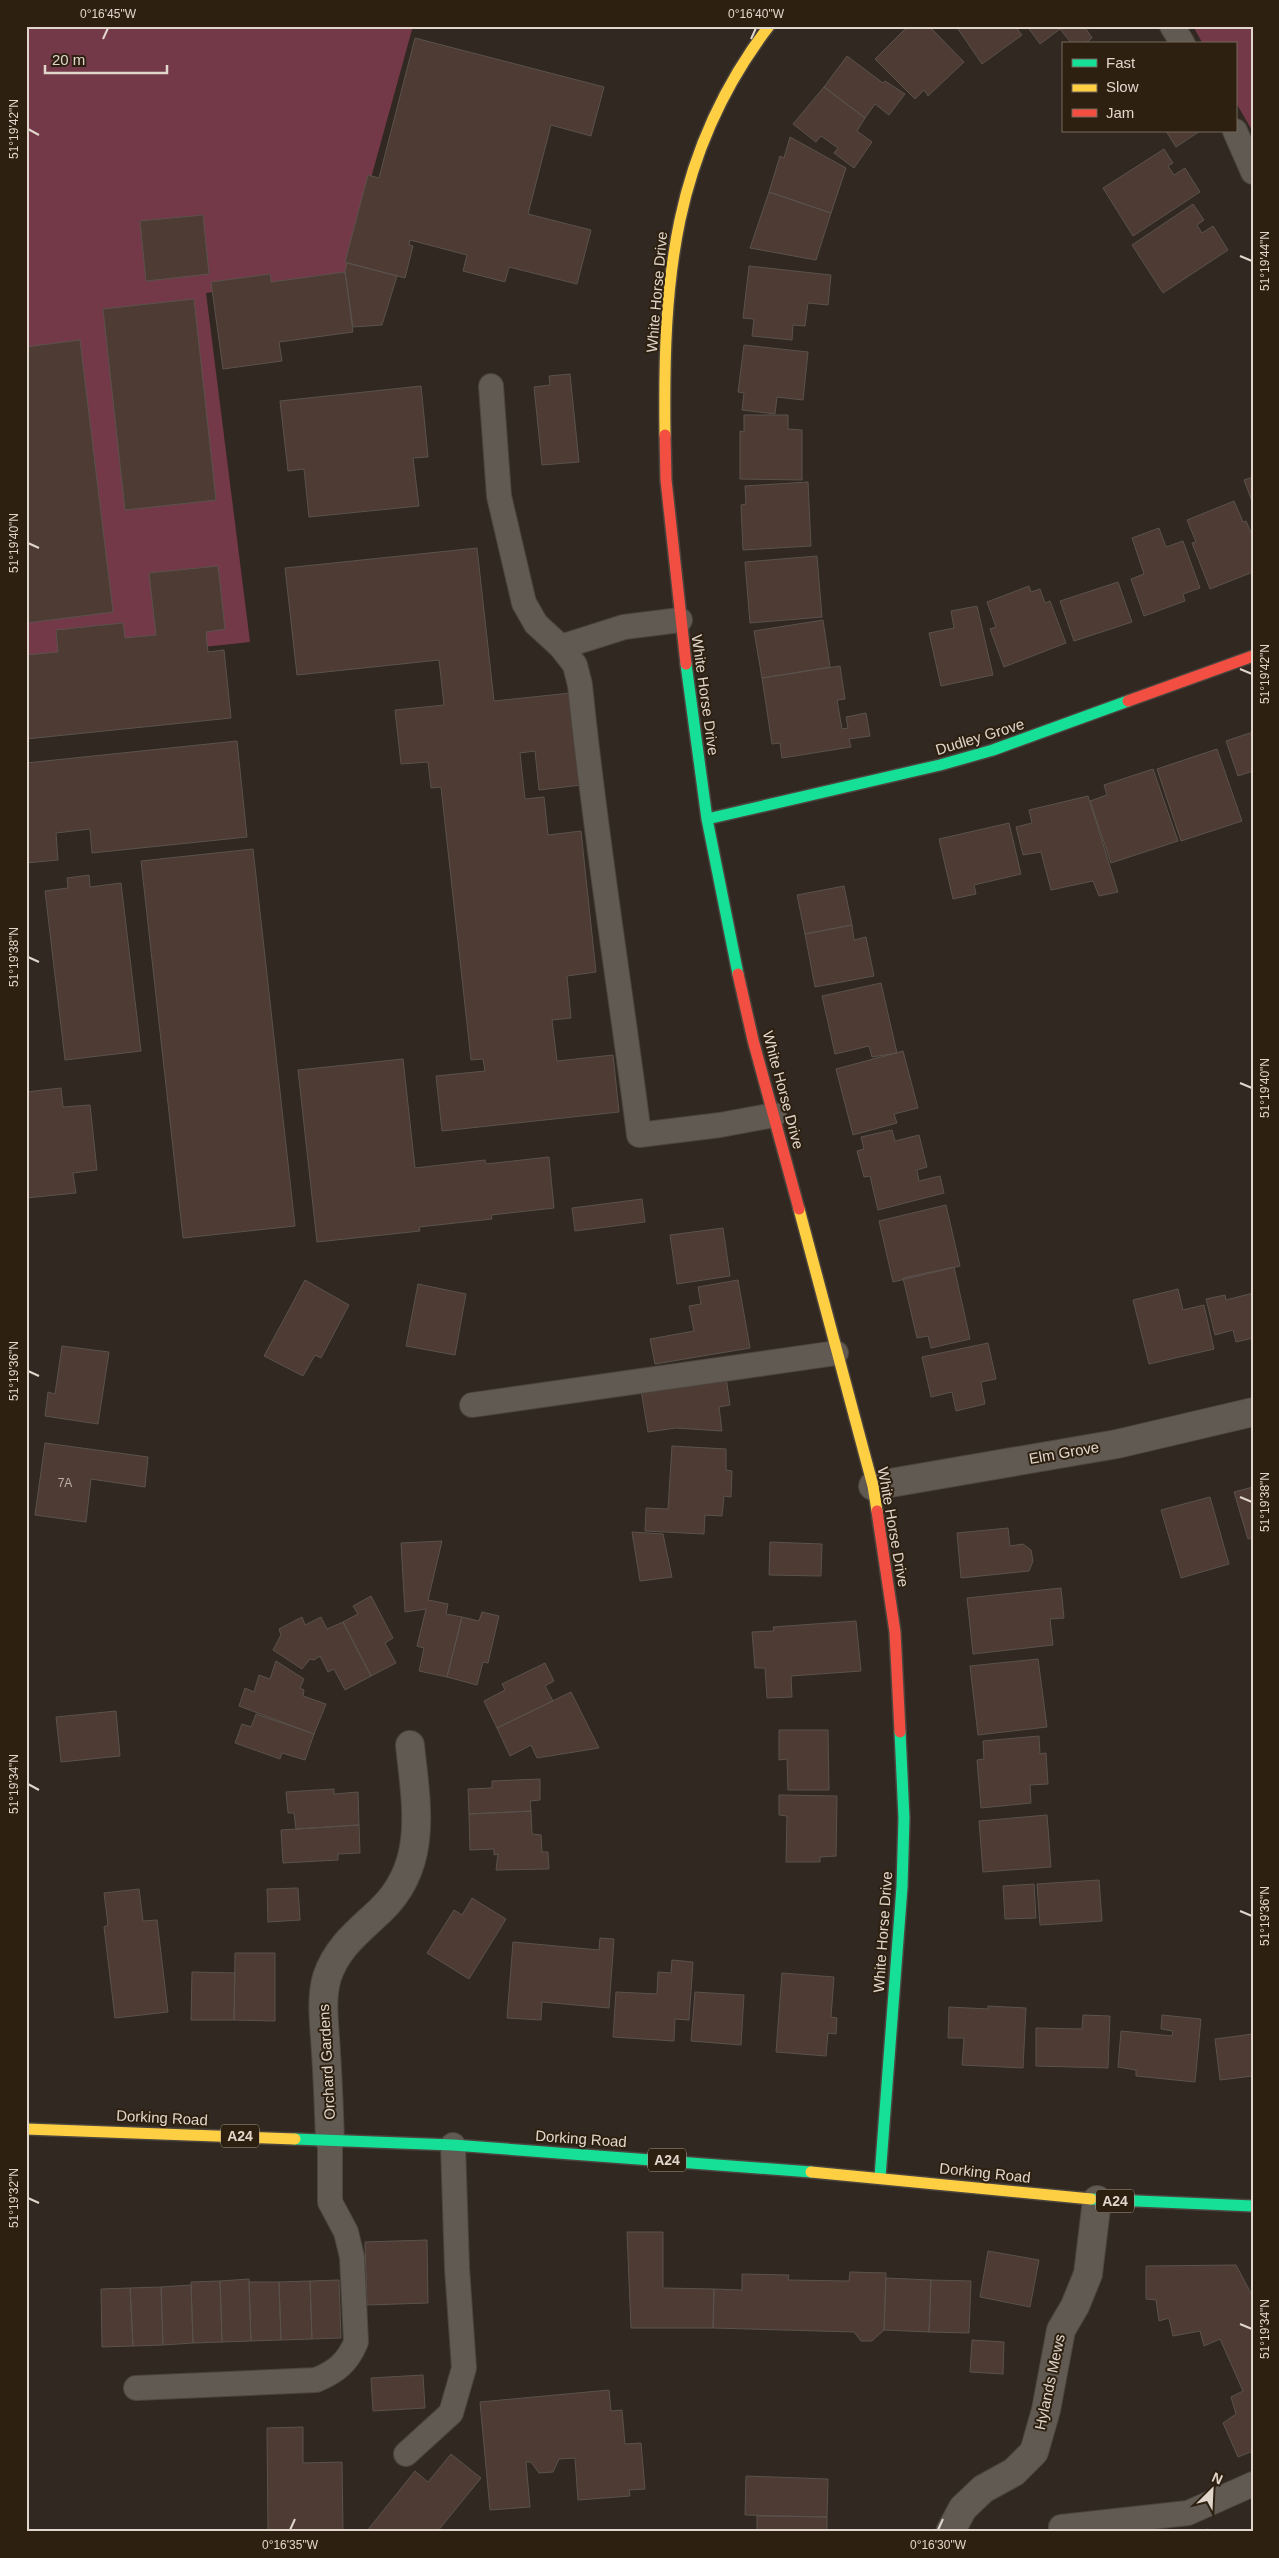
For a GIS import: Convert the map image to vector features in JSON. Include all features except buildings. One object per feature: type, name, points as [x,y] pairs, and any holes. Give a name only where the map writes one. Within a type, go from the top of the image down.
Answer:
[{"type":"main road","name":"White Horse Drive","points":[[769,26],[756,43],[718,104],[695,162],[680,214],[673,254],[668,319],[664,406],[666,480],[680,620],[707,819],[721,897],[753,1040],[873,1486],[895,1632],[904,1818],[902,1887],[880,2177]]},
{"type":"main road","name":"Dudley Grove","points":[[707,819],[940,766],[993,750],[1253,656]]},
{"type":"main road","name":"Dorking Road","points":[[26,2129],[453,2145],[880,2177],[1097,2200],[1253,2206]]},
{"type":"street","name":"Elm Grove","points":[[873,1486],[1117,1444],[1253,1412]]},
{"type":"street","name":"Orchard Gardens","points":[[330,2141],[323,2002],[327,1979],[335,1957],[356,1932],[382,1908],[406,1879],[415,1846],[417,1818],[410,1745]]},
{"type":"street","name":"Hylands Mews","points":[[950,2532],[963,2508],[983,2489],[1014,2472],[1034,2452],[1046,2410],[1061,2330],[1088,2274],[1097,2200]]},
{"type":"lane","points":[[1172,26],[1182,42]]},
{"type":"lane","points":[[1235,132],[1253,172]]},
{"type":"lane","points":[[491,386],[499,496],[524,603],[536,624],[561,647],[575,665],[580,685],[592,806],[620,986],[639,1136],[720,1125],[774,1115]]},
{"type":"lane","points":[[561,647],[624,627],[680,620]]},
{"type":"lane","points":[[472,1405],[836,1353]]},
{"type":"lane","points":[[136,2388],[316,2380],[334,2373],[351,2354],[356,2342],[352,2256],[346,2232],[330,2202],[330,2141]]},
{"type":"lane","points":[[406,2454],[451,2413],[464,2368],[457,2268],[453,2145]]},
{"type":"lane","points":[[1061,2527],[1188,2512],[1253,2484]]},
{"type":"shaded area","points":[[26,26],[413,26],[345,272],[206,293],[250,642],[26,666]]},
{"type":"shaded area","points":[[1193,26],[1253,26],[1253,132],[1236,103],[1236,42],[1202,42]]},
{"type":"traffic: fast","points":[[686,664],[707,819],[738,974]]},
{"type":"traffic: fast","points":[[707,819],[940,765],[993,750],[1128,701]]},
{"type":"traffic: fast","points":[[880,2177],[902,1887],[904,1818],[900,1732]]},
{"type":"traffic: fast","points":[[295,2139],[453,2145],[811,2172]]},
{"type":"traffic: fast","points":[[1091,2199],[1253,2206]]},
{"type":"traffic: slow","points":[[665,435],[667,324],[671,271],[680,220],[693,171],[712,122],[737,74],[769,26]]},
{"type":"traffic: slow","points":[[799,1209],[873,1486],[877,1511]]},
{"type":"traffic: slow","points":[[26,2129],[295,2139]]},
{"type":"traffic: slow","points":[[811,2172],[1091,2199]]},
{"type":"traffic: jam","points":[[665,435],[666,480],[686,664]]},
{"type":"traffic: jam","points":[[1128,701],[1253,656]]},
{"type":"traffic: jam","points":[[738,974],[753,1040],[799,1209]]},
{"type":"traffic: jam","points":[[877,1511],[895,1632],[900,1732]]}]
